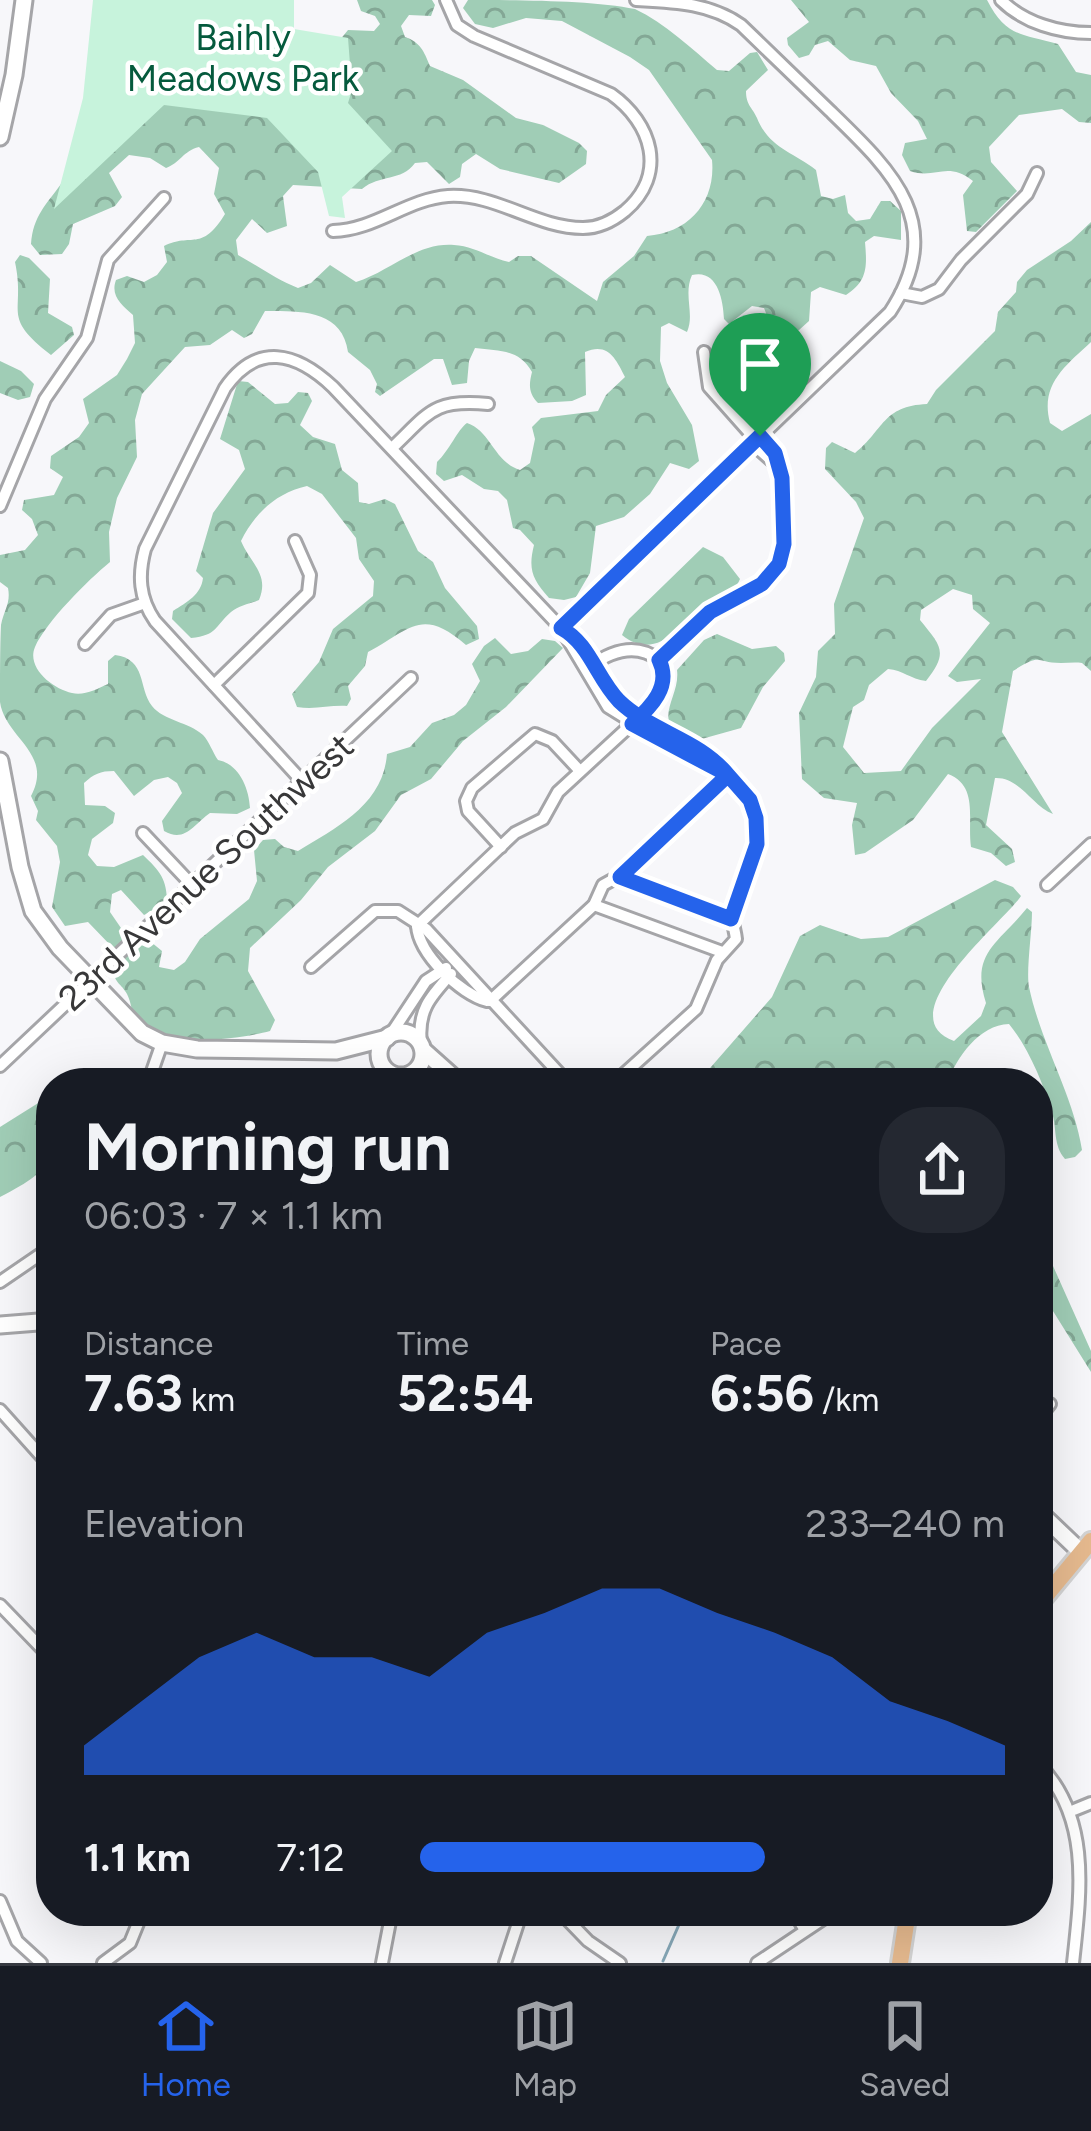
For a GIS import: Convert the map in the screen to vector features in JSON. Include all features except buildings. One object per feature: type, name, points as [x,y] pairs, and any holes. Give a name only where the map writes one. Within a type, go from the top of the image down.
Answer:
[{"type":"main road","points":[[1053,1587],[1086,1546]]},
{"type":"main road","points":[[900,1963],[906,1926]]},
{"type":"street","points":[[0,137],[25,0]]},
{"type":"street","points":[[333,231],[360,229],[430,199],[460,196],[495,202],[565,226],[590,228],[616,218],[646,184],[650,145],[629,107],[611,94],[474,36],[457,25],[446,0]]},
{"type":"street","points":[[561,628],[890,312],[912,264],[914,233],[906,200],[889,170],[741,26],[720,12],[636,0]]},
{"type":"street","points":[[1001,0],[1020,16],[1049,27],[1091,33]]},
{"type":"street","points":[[901,293],[922,297],[939,289],[961,260],[1028,194],[1037,173]]},
{"type":"street","points":[[0,506],[45,399],[87,338],[103,270],[164,198]]},
{"type":"street","points":[[659,660],[710,612],[762,584],[779,564],[784,544],[775,453],[756,440],[709,387],[704,352]]},
{"type":"street","points":[[301,780],[161,629],[145,603],[140,577],[145,549],[229,382],[243,366],[261,358],[296,361],[326,380],[561,628],[574,635],[608,707],[728,775],[750,800],[758,832],[731,919],[736,939],[722,952],[696,1009],[631,1068]]},
{"type":"street","points":[[392,448],[440,405],[488,404]]},
{"type":"street","points":[[214,686],[308,593],[310,575],[295,541]]},
{"type":"street","points":[[85,644],[111,615],[145,603]]},
{"type":"street","points":[[417,926],[515,833],[543,819],[558,792],[635,720],[663,685],[665,675],[659,660],[635,649],[590,666]]},
{"type":"street","name":"23rd Avenue Southwest","points":[[0,1066],[411,678]]},
{"type":"street","points":[[501,847],[468,811],[466,801],[472,788],[535,734],[552,741],[580,771]]},
{"type":"street","points":[[0,761],[33,911],[138,1030],[162,1043],[197,1049],[336,1051],[370,1058],[381,1068]]},
{"type":"street","points":[[490,1001],[594,904],[603,885],[620,877],[728,775]]},
{"type":"street","points":[[143,833],[192,885]]},
{"type":"street","points":[[1047,885],[1091,844]]},
{"type":"street","points":[[620,877],[731,919]]},
{"type":"street","points":[[594,904],[722,952]]},
{"type":"street","points":[[311,967],[375,910],[398,911],[426,929],[449,970],[477,998],[490,1001],[554,1068]]},
{"type":"street","points":[[385,1068],[380,1050],[389,1036],[426,982],[449,970]]},
{"type":"street","points":[[417,1068],[422,1062],[420,1014],[449,970]]},
{"type":"street","points":[[336,1051],[411,1034],[444,1068]]},
{"type":"street","points":[[153,1068],[162,1043]]},
{"type":"street","points":[[0,1282],[36,1257]]},
{"type":"street","points":[[0,1324],[36,1322]]},
{"type":"street","points":[[0,1410],[36,1450]]},
{"type":"street","points":[[1053,1522],[1086,1546]]},
{"type":"street","points":[[0,1605],[36,1642]]},
{"type":"street","points":[[1053,1778],[1074,1810],[1083,1855],[1085,1910],[1073,1963]]},
{"type":"street","points":[[1074,1810],[1091,1803]]},
{"type":"street","points":[[0,1901],[17,1942],[41,1963]]},
{"type":"street","points":[[103,1963],[130,1942],[137,1926]]},
{"type":"street","points":[[382,1963],[389,1926]]},
{"type":"street","points":[[505,1963],[516,1926]]},
{"type":"street","points":[[574,1926],[620,1963]]},
{"type":"street","points":[[802,1926],[805,1930]]},
{"type":"street","points":[[757,1963],[811,1926]]},
{"type":"green space","name":"Baihly Meadows Park","points":[[93,0],[294,0],[294,29],[348,38],[352,90],[348,103],[392,151],[342,197],[345,218],[329,216],[318,172],[267,118],[164,105],[54,209],[83,98]]},
{"type":"green space","points":[[357,0],[432,0],[431,16],[409,15],[401,26],[430,66],[463,80],[516,118],[579,143],[587,151],[586,164],[559,183],[500,169],[476,154],[462,164],[460,177],[449,184],[427,162],[415,163],[403,173],[362,189],[293,185],[283,196],[287,226],[267,233],[252,219],[236,240],[238,255],[290,285],[298,288],[311,283],[330,265],[356,282],[428,248],[454,245],[509,262],[531,256],[597,301],[603,282],[634,256],[647,236],[687,222],[704,202],[712,160],[649,70],[562,21],[526,18],[493,28],[475,24],[463,8],[468,0],[576,2],[635,9],[668,29],[717,70],[729,71],[757,52],[768,70],[746,96],[768,136],[816,170],[821,196],[845,195],[848,213],[856,221],[870,219],[881,201],[890,201],[901,211],[901,240],[874,236],[865,242],[864,272],[846,295],[820,287],[811,292],[809,321],[789,339],[765,375],[754,366],[736,366],[732,359],[738,348],[764,332],[769,321],[764,308],[752,306],[729,324],[713,281],[692,275],[687,332],[669,323],[661,327],[660,361],[692,425],[699,461],[689,469],[670,463],[650,494],[624,517],[596,526],[590,573],[576,597],[564,600],[549,598],[535,579],[534,545],[513,528],[507,500],[462,475],[444,481],[436,474],[437,462],[467,423],[520,470],[530,463],[535,439],[532,427],[541,418],[598,411],[606,395],[625,377],[610,354],[600,349],[585,352],[586,395],[572,401],[538,403],[530,388],[532,372],[521,359],[508,352],[475,348],[467,383],[452,385],[443,359],[434,359],[380,396],[370,370],[348,352],[337,327],[305,313],[265,311],[252,334],[244,338],[232,330],[210,345],[185,347],[142,394],[135,420],[137,457],[117,498],[109,532],[110,562],[58,614],[33,655],[43,676],[77,694],[108,684],[108,661],[115,655],[132,662],[152,706],[203,735],[218,760],[237,772],[250,808],[237,814],[210,813],[188,831],[171,834],[164,831],[162,821],[182,793],[168,777],[154,780],[134,796],[114,771],[84,783],[85,805],[105,806],[115,813],[113,823],[92,839],[88,855],[97,866],[114,867],[143,855],[166,888],[167,903],[144,915],[121,890],[112,894],[110,912],[121,928],[123,942],[114,949],[88,922],[65,926],[52,907],[60,862],[57,846],[36,820],[38,811],[31,796],[37,768],[33,757],[10,726],[0,702],[1,625],[9,593],[0,582],[0,555],[25,550],[38,535],[22,510],[24,500],[54,495],[63,477],[50,468],[51,456],[79,437],[89,423],[83,399],[117,375],[135,343],[133,315],[116,295],[116,280],[127,276],[144,282],[167,262],[164,246],[203,238],[217,226],[225,214],[214,194],[219,168],[199,147],[166,168],[150,158],[129,155],[109,173],[122,197],[115,206],[73,224],[62,254],[40,255],[31,244],[34,226],[64,179],[76,137],[339,41],[348,30],[374,31],[380,24],[375,16],[361,11]]},
{"type":"green space","points":[[791,0],[987,0],[1008,28],[1058,44],[1076,72],[1091,75],[1091,123],[1079,122],[1062,109],[1019,115],[989,147],[991,162],[1017,191],[976,232],[967,231],[963,195],[973,181],[955,172],[910,171],[902,155],[905,143],[927,139],[918,121],[891,93],[876,66],[850,60],[828,41],[799,58],[787,38],[809,22]]},
{"type":"green space","points":[[1091,222],[1091,342],[1051,387],[1048,410],[1050,423],[1062,431],[1091,414],[1091,671],[1082,663],[1038,660],[1013,671],[1002,732],[1053,814],[1012,782],[995,778],[986,825],[1012,849],[1015,862],[1006,866],[991,853],[971,847],[968,795],[958,779],[948,774],[913,820],[855,855],[852,825],[857,803],[824,798],[802,779],[799,713],[816,677],[818,651],[835,634],[834,604],[864,518],[856,502],[825,469],[826,448],[832,442],[855,453],[892,414],[927,404],[995,331],[998,312],[1027,270]],"holes":[[[953,589],[972,595],[973,609],[990,623],[948,676],[957,682],[981,679],[932,728],[901,771],[864,773],[843,747],[853,707],[888,669],[926,681],[938,663],[940,649],[920,620],[921,610]]]},
{"type":"green space","points":[[20,255],[50,279],[48,313],[72,327],[74,335],[51,355],[20,322],[15,262]]},
{"type":"green space","points":[[0,361],[34,384],[30,397],[18,400],[0,393]]},
{"type":"green space","points":[[238,381],[248,382],[275,404],[288,403],[298,392],[308,393],[312,401],[300,425],[313,437],[335,444],[342,470],[358,483],[359,502],[385,499],[395,504],[418,551],[433,562],[445,588],[477,626],[479,639],[466,645],[438,627],[416,626],[368,652],[365,666],[348,686],[351,699],[347,706],[297,707],[292,694],[319,662],[333,629],[373,596],[374,581],[359,559],[356,538],[322,494],[307,486],[268,506],[241,541],[261,576],[259,600],[234,610],[215,630],[200,637],[191,638],[172,619],[173,611],[199,589],[203,578],[196,571],[213,513],[245,469],[239,450],[220,439]]},
{"type":"green space","points":[[703,547],[723,557],[740,579],[733,589],[666,639],[645,645],[622,635],[629,619]]},
{"type":"green space","points":[[717,634],[752,649],[776,646],[785,661],[763,687],[741,728],[698,740],[672,727],[669,711],[677,670],[704,640]]},
{"type":"green space","points":[[495,638],[511,654],[528,651],[542,639],[563,648],[506,707],[463,741],[431,779],[401,795],[375,831],[328,867],[250,948],[248,971],[275,1020],[270,1031],[186,1040],[142,1027],[114,975],[125,956],[151,942],[162,951],[159,967],[174,970],[185,962],[200,939],[249,899],[257,881],[254,850],[263,840],[275,839],[298,851],[356,813],[377,787],[387,754],[410,747],[432,723],[466,705],[480,681],[472,664]]},
{"type":"green space","points":[[995,880],[1021,896],[956,969],[933,1011],[937,1029],[954,1041],[981,1016],[986,1003],[984,960],[1027,908],[1032,912],[1029,987],[1078,1129],[1082,1150],[1075,1157],[1065,1159],[1057,1142],[1053,1068],[1034,1068],[1009,1024],[979,1036],[954,1068],[710,1068],[772,997],[800,936],[820,925],[861,939],[888,937]]},
{"type":"green space","points":[[36,1104],[36,1175],[0,1197],[0,1127]]},
{"type":"green space","points":[[1053,1266],[1091,1351],[1091,1372],[1053,1311]]},
{"type":"waterway","points":[[663,1961],[678,1926]]},
{"type":"route","points":[[760,436],[561,628],[586,649],[624,705],[639,717],[706,754],[728,775],[620,877],[731,919],[757,844],[750,800],[728,775],[632,724],[639,717],[646,711],[663,685],[659,660],[718,605],[762,584],[779,564],[784,544],[782,478],[775,453],[760,436]]}]
